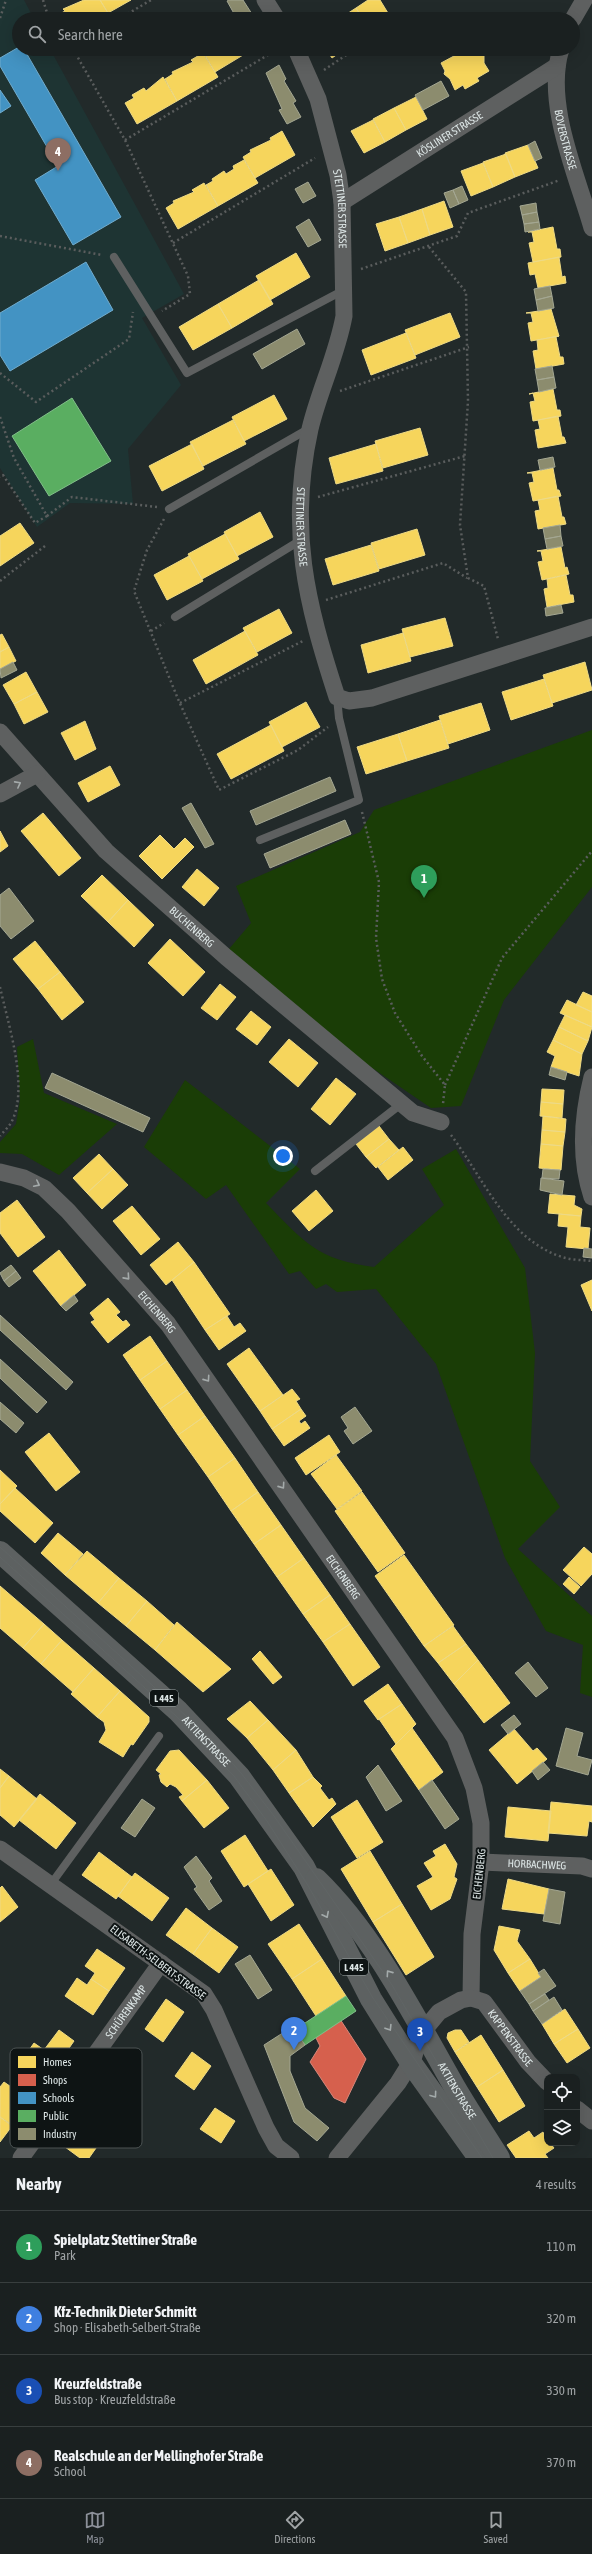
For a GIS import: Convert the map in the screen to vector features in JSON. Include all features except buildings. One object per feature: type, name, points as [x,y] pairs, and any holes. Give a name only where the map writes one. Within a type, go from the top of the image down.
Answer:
[{"type":"main road","name":"AKTIENSTRASSE","points":[[0,1552],[206,1738],[272,1819],[304,1867],[371,1999],[455,2088],[499,2158]]},
{"type":"main road","name":"AKTIENSTRASSE","points":[[304,1867],[344,1909],[395,1983],[417,2047],[479,2158]]},
{"type":"street","points":[[265,0],[273,12]]},
{"type":"street","points":[[577,12],[584,0]]},
{"type":"street","name":"STETTINER STRASSE","points":[[299,56],[324,116],[342,202],[345,282],[340,334],[310,428],[300,502],[303,573],[317,633],[337,697]]},
{"type":"street","name":"BOVERSTRASSE","points":[[559,56],[555,81],[558,110],[592,228]]},
{"type":"street","name":"KÖSLINER STRASSE","points":[[342,202],[557,66]]},
{"type":"street","points":[[337,697],[349,701],[372,698],[592,627]]},
{"type":"street","name":"BUCHENBERG","points":[[0,732],[106,851],[226,957],[401,1104],[413,1113],[441,1122]]},
{"type":"street","points":[[0,794],[37,774]]},
{"type":"street","points":[[592,1077],[585,1114],[582,1155],[592,1197]]},
{"type":"street","name":"EICHENBERG","points":[[0,1172],[24,1178],[44,1188],[68,1211],[176,1334],[455,1738],[464,1758],[479,1805],[481,1862],[472,1934],[472,1998]]},
{"type":"street","name":"ELISABETH-SELBERT-STRASSE","points":[[0,1848],[204,1994],[209,2001],[268,2133],[276,2146],[291,2158]]},
{"type":"street","name":"HORBACHWEG","points":[[481,1862],[582,1866],[592,1869]]},
{"type":"street","name":"SCHÜRENKAMP","points":[[100,2048],[161,1963]]},
{"type":"street","points":[[336,2158],[398,2083],[417,2047],[439,2012],[461,2000],[472,1998]]},
{"type":"street","name":"KAPPENSTRASSE","points":[[472,1998],[484,2002],[524,2056],[544,2079]]},
{"type":"street","name":"SCHÜRENKAMP","points":[[21,2158],[28,2148]]},
{"type":"lane","points":[[114,257],[186,373],[345,282]]},
{"type":"lane","points":[[169,509],[310,428]]},
{"type":"lane","points":[[175,617],[301,540]]},
{"type":"lane","points":[[260,840],[359,800],[339,718],[337,697]]},
{"type":"lane","points":[[315,1171],[401,1104]]},
{"type":"lane","points":[[51,1884],[159,1736]]},
{"type":"path","points":[[0,18],[6,0]]},
{"type":"path","points":[[43,0],[47,12]]},
{"type":"path","points":[[131,12],[151,0]]},
{"type":"path","points":[[77,56],[126,140],[188,276],[190,294],[151,318]]},
{"type":"path","points":[[126,140],[267,56]]},
{"type":"path","points":[[310,79],[344,56]]},
{"type":"path","points":[[173,243],[332,149]]},
{"type":"path","points":[[345,282],[457,236],[468,213],[576,174]]},
{"type":"path","points":[[0,236],[114,257]]},
{"type":"path","points":[[429,247],[466,292],[469,347],[465,456],[460,525],[468,578]]},
{"type":"path","points":[[0,373],[36,402],[129,339],[134,305],[141,301]]},
{"type":"path","points":[[320,398],[469,347]]},
{"type":"path","points":[[0,417],[14,458],[47,516]]},
{"type":"path","points":[[300,502],[465,456]]},
{"type":"path","points":[[0,477],[3,475],[35,523],[72,497],[169,509],[148,550],[134,591],[180,704],[219,790],[298,750],[339,718]]},
{"type":"path","points":[[0,582],[46,546]]},
{"type":"path","points":[[310,606],[443,563],[484,586],[502,655]]},
{"type":"path","points":[[180,704],[317,633]]},
{"type":"path","points":[[359,800],[379,882],[376,938],[382,979],[395,1013],[422,1056],[445,1085]]},
{"type":"path","points":[[592,850],[502,958],[445,1085],[441,1122],[468,1157],[497,1204],[529,1240],[541,1249],[563,1258],[592,1262]]},
{"type":"path","points":[[0,987],[16,1065],[18,1099],[11,1122],[0,1136]]},
{"type":"shaded area","points":[[0,0],[24,0],[30,12],[12,12],[12,56],[54,56],[184,294],[142,318],[181,385],[128,449],[133,504],[70,503],[37,527],[0,468]]},
{"type":"green space","points":[[592,730],[592,887],[504,1000],[461,1106],[431,1108],[362,1061],[229,949],[251,923],[236,886],[360,832],[374,810]]},
{"type":"green space","points":[[33,1039],[44,1093],[117,1124],[59,1175],[22,1154],[0,1153],[0,1142],[16,1124],[20,1100],[17,1047]]},
{"type":"green space","points":[[185,1080],[300,1169],[266,1203],[302,1239],[325,1254],[339,1260],[374,1267],[444,1205],[422,1169],[456,1149],[525,1268],[535,1353],[530,1461],[560,1507],[518,1549],[592,1616],[592,1697],[580,1693],[583,1645],[546,1631],[505,1558],[436,1364],[376,1289],[337,1292],[326,1284],[316,1289],[300,1271],[289,1274],[226,1185],[206,1199],[144,1147]]},
{"type":"tram line","points":[[0,1547],[208,1736],[241,1773],[274,1816],[392,1985],[493,2158]]},
{"type":"tram line","points":[[0,1557],[176,1716],[234,1776],[267,1821],[307,1884],[373,1998],[482,2158]]},
{"type":"place","name":"Realschule an der Mellinghofer Straße","points":[[58,171]]},
{"type":"place","name":"Spielplatz Stettiner Straße","points":[[424,898]]},
{"type":"place","name":"Kfz-Technik Dieter Schmitt","points":[[294,2050]]},
{"type":"place","name":"Kreuzfeldstraße","points":[[420,2051]]}]
